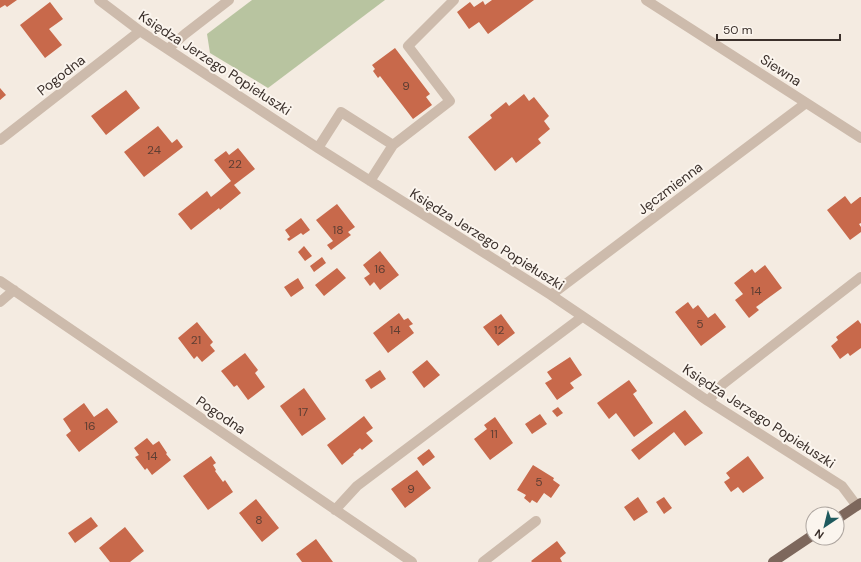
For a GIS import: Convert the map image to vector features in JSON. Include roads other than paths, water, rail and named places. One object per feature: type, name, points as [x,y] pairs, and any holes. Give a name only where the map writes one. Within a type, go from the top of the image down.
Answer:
[{"type":"main road","points":[[845,514],[859,504]]},
{"type":"main road","points":[[774,562],[805,541]]},
{"type":"street","name":"Księdza Jerzego Popiełuszki","points":[[99,0],[140,31],[318,148],[551,295],[708,401],[842,486],[859,504]]},
{"type":"street","points":[[168,49],[229,0]]},
{"type":"street","points":[[370,181],[393,145],[450,101],[408,46],[454,0]]},
{"type":"street","name":"Siewna","points":[[646,0],[861,138]]},
{"type":"street","name":"Pogodna","points":[[0,140],[140,31]]},
{"type":"street","name":"Jęczmienna","points":[[551,295],[806,103]]},
{"type":"street","points":[[318,148],[341,112],[393,145]]},
{"type":"street","points":[[708,401],[723,384],[861,277]]},
{"type":"street","name":"Pogodna","points":[[0,281],[412,562]]},
{"type":"street","points":[[0,302],[14,290]]},
{"type":"street","points":[[335,510],[357,486],[582,317]]},
{"type":"street","points":[[483,562],[536,521]]}]
